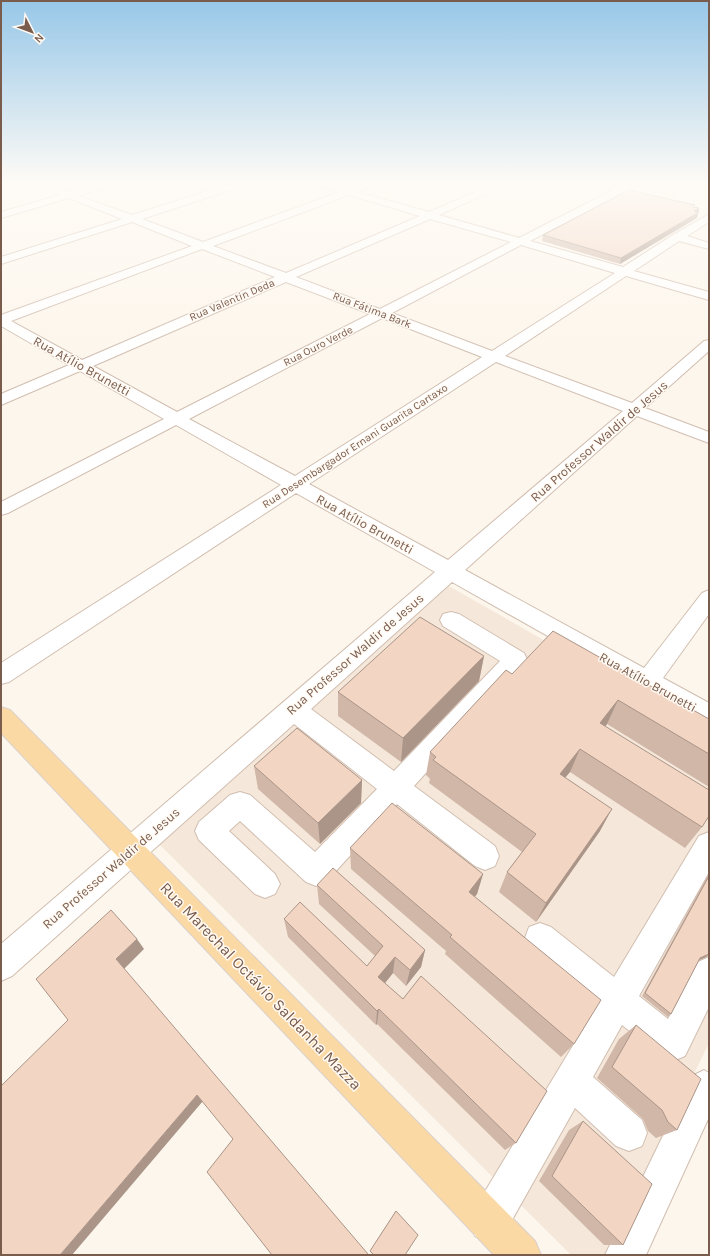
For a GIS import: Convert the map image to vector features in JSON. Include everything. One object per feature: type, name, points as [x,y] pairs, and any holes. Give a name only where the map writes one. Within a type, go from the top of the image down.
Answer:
[{"type":"main road","name":"Rua Marechal Octávio Saldanha Mazza","points":[[1,717],[521,1255]]},
{"type":"street","points":[[1,261],[65,241]]},
{"type":"street","name":"Rua Fátima Bark","points":[[188,241],[709,438]]},
{"type":"street","points":[[1,320],[217,241]]},
{"type":"street","name":"Rua Valentin Deda","points":[[1,400],[371,241]]},
{"type":"street","points":[[521,241],[709,296]]},
{"type":"street","name":"Rua Ouro Verde","points":[[1,509],[521,241]]},
{"type":"street","name":"Rua Desembargador Ernani Guarita Cartaxo","points":[[1,675],[671,241]]},
{"type":"street","points":[[690,241],[709,246]]},
{"type":"street","name":"Rua Atílio Brunetti","points":[[1,320],[709,715]]},
{"type":"street","name":"Rua Professor Waldir de Jesus","points":[[1,965],[634,409],[705,352]]},
{"type":"street","points":[[647,681],[709,598]]},
{"type":"street","points":[[265,884],[209,831],[240,804],[316,872],[516,659],[451,620]]},
{"type":"street","points":[[292,709],[485,856]]},
{"type":"street","points":[[489,1222],[709,845]]},
{"type":"street","points":[[540,938],[673,1044],[709,973]]},
{"type":"street","points":[[571,1081],[629,1133]]},
{"type":"street","points":[[625,1255],[704,1088]]},
{"type":"shaded area","points":[[447,585],[709,734],[709,1043],[606,1255],[571,1255],[157,842]]},
{"type":"building","points":[[562,241],[650,241],[621,258]]},
{"type":"building","points":[[420,617],[484,656],[403,738],[338,692]]},
{"type":"building","points":[[553,631],[709,719],[709,754],[618,700],[600,723],[709,790],[709,816],[702,827],[580,749],[560,774],[612,809],[546,903],[507,872],[536,834],[433,760],[436,757],[430,752],[506,670],[512,674]]},
{"type":"building","points":[[297,728],[362,780],[318,823],[254,766]]},
{"type":"building","points":[[392,803],[483,874],[469,892],[601,1000],[574,1044],[450,937],[452,935],[350,848]]},
{"type":"building","points":[[333,868],[425,950],[410,970],[395,957],[378,977],[403,999],[421,976],[547,1091],[516,1143],[379,1009],[377,1011],[284,919],[300,902],[367,966],[383,946],[317,885]]},
{"type":"building","points":[[709,876],[709,954],[700,958],[671,1014],[645,993]]},
{"type":"building","points":[[111,910],[137,939],[116,959],[368,1255],[272,1255],[207,1172],[233,1139],[197,1095],[60,1255],[1,1255],[1,1086],[68,1020],[36,979]]},
{"type":"building","points":[[636,1025],[701,1079],[677,1130],[668,1122],[662,1110],[612,1067]]},
{"type":"building","points":[[583,1121],[652,1184],[623,1245],[552,1176]]},
{"type":"building","points":[[396,1211],[418,1235],[405,1255],[374,1255],[370,1251]]}]
